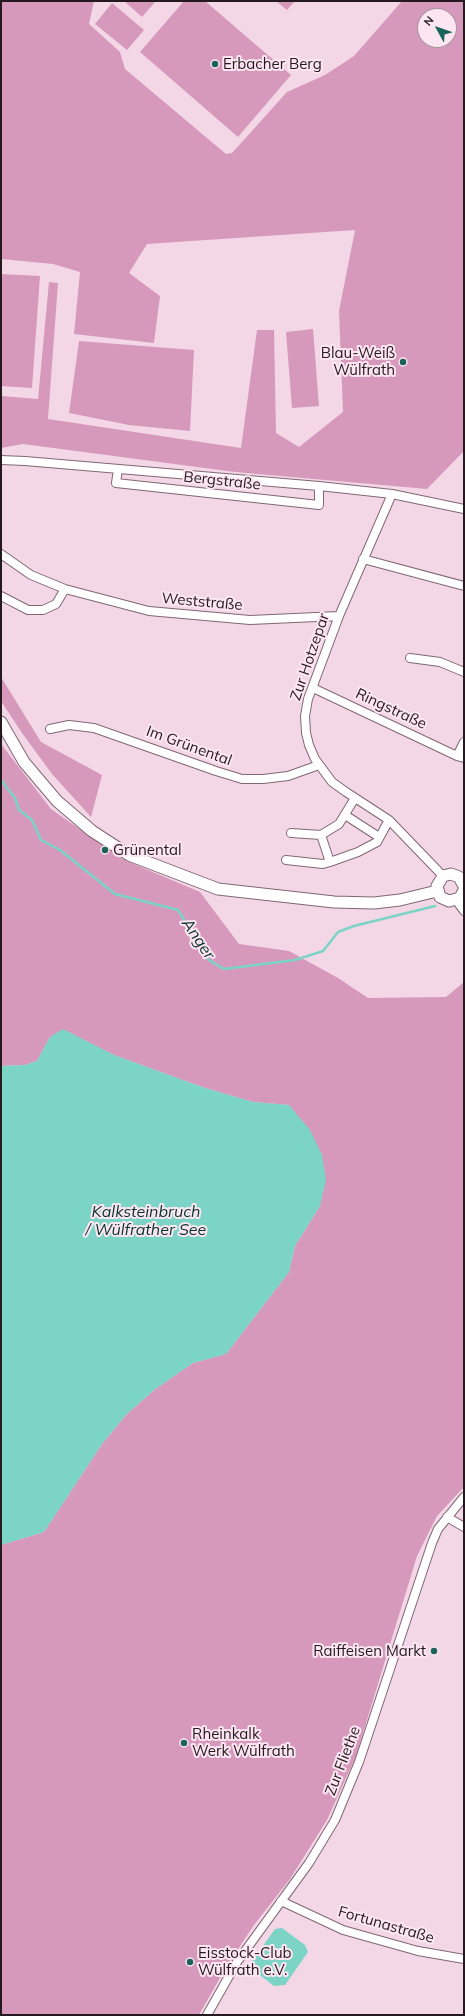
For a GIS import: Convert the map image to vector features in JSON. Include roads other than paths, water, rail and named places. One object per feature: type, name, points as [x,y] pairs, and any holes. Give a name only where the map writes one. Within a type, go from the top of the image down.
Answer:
[{"type":"street","name":"Bergstraße","points":[[1,460],[320,486],[392,494],[464,509]]},
{"type":"street","name":"Bergstraße","points":[[118,470],[116,483],[319,506],[320,486]]},
{"type":"street","name":"Zur Hotzepar","points":[[392,494],[339,616],[308,699],[305,724],[309,745],[319,765],[332,782],[389,820],[443,876]]},
{"type":"street","name":"Weststraße","points":[[1,554],[31,575],[65,590],[149,611],[250,620],[339,616]]},
{"type":"street","points":[[363,559],[464,586]]},
{"type":"street","points":[[1,596],[28,610],[43,610],[56,604],[65,590]]},
{"type":"street","points":[[410,658],[440,662],[464,672]]},
{"type":"street","name":"Ringstraße","points":[[313,688],[460,757],[464,742]]},
{"type":"street","points":[[1,722],[24,762],[57,801],[88,828],[129,855],[218,889],[334,902],[374,903],[400,900],[438,891]]},
{"type":"street","name":"Im Grünental","points":[[50,729],[69,725],[94,728],[242,779],[263,779],[288,776],[319,765]]},
{"type":"street","points":[[291,833],[321,835],[339,824],[355,798]]},
{"type":"street","points":[[345,815],[379,837]]},
{"type":"street","points":[[286,860],[324,864],[358,852],[377,842],[389,820]]},
{"type":"street","points":[[321,835],[330,862]]},
{"type":"street","points":[[455,875],[464,885],[462,895],[456,900],[446,900],[440,897],[438,891],[439,881],[443,876],[455,875]]},
{"type":"street","points":[[456,900],[464,911]]},
{"type":"street","name":"Zur Fliethe","points":[[207,2015],[236,1962],[323,1842],[348,1792],[421,1582],[432,1543],[438,1529],[464,1497]]},
{"type":"street","points":[[447,1517],[464,1528]]},
{"type":"street","name":"Fortunastraße","points":[[281,1901],[343,1930],[418,1951],[464,1959]]},
{"type":"water","name":"Kalksteinbruch / Wülfrather See","points":[[63,1029],[114,1055],[202,1087],[253,1102],[289,1105],[310,1130],[322,1155],[326,1180],[320,1206],[295,1246],[289,1272],[226,1354],[193,1363],[154,1390],[126,1415],[102,1444],[44,1532],[1,1545],[1,1066],[25,1065],[37,1061],[50,1037]]},
{"type":"water","points":[[282,1928],[305,1945],[308,1952],[285,1985],[274,1986],[252,1969],[252,1961],[275,1929]]},
{"type":"waterway","name":"Anger","points":[[1,780],[15,798],[19,810],[32,820],[41,840],[60,850],[115,894],[178,910],[209,960],[224,969],[295,960],[323,951],[338,932],[354,926],[435,906]]},
{"type":"place","name":"Erbacher Berg","points":[[215,64]]},
{"type":"place","name":"Blau-Weiß Wülfrath","points":[[403,362]]},
{"type":"place","name":"Grünental","points":[[105,850]]},
{"type":"place","name":"Raiffeisen Markt","points":[[434,1651]]},
{"type":"place","name":"Rheinkalk Werk Wülfrath","points":[[184,1743]]},
{"type":"place","name":"Eisstock-Club Wülfrath e.V.","points":[[190,1962]]}]
